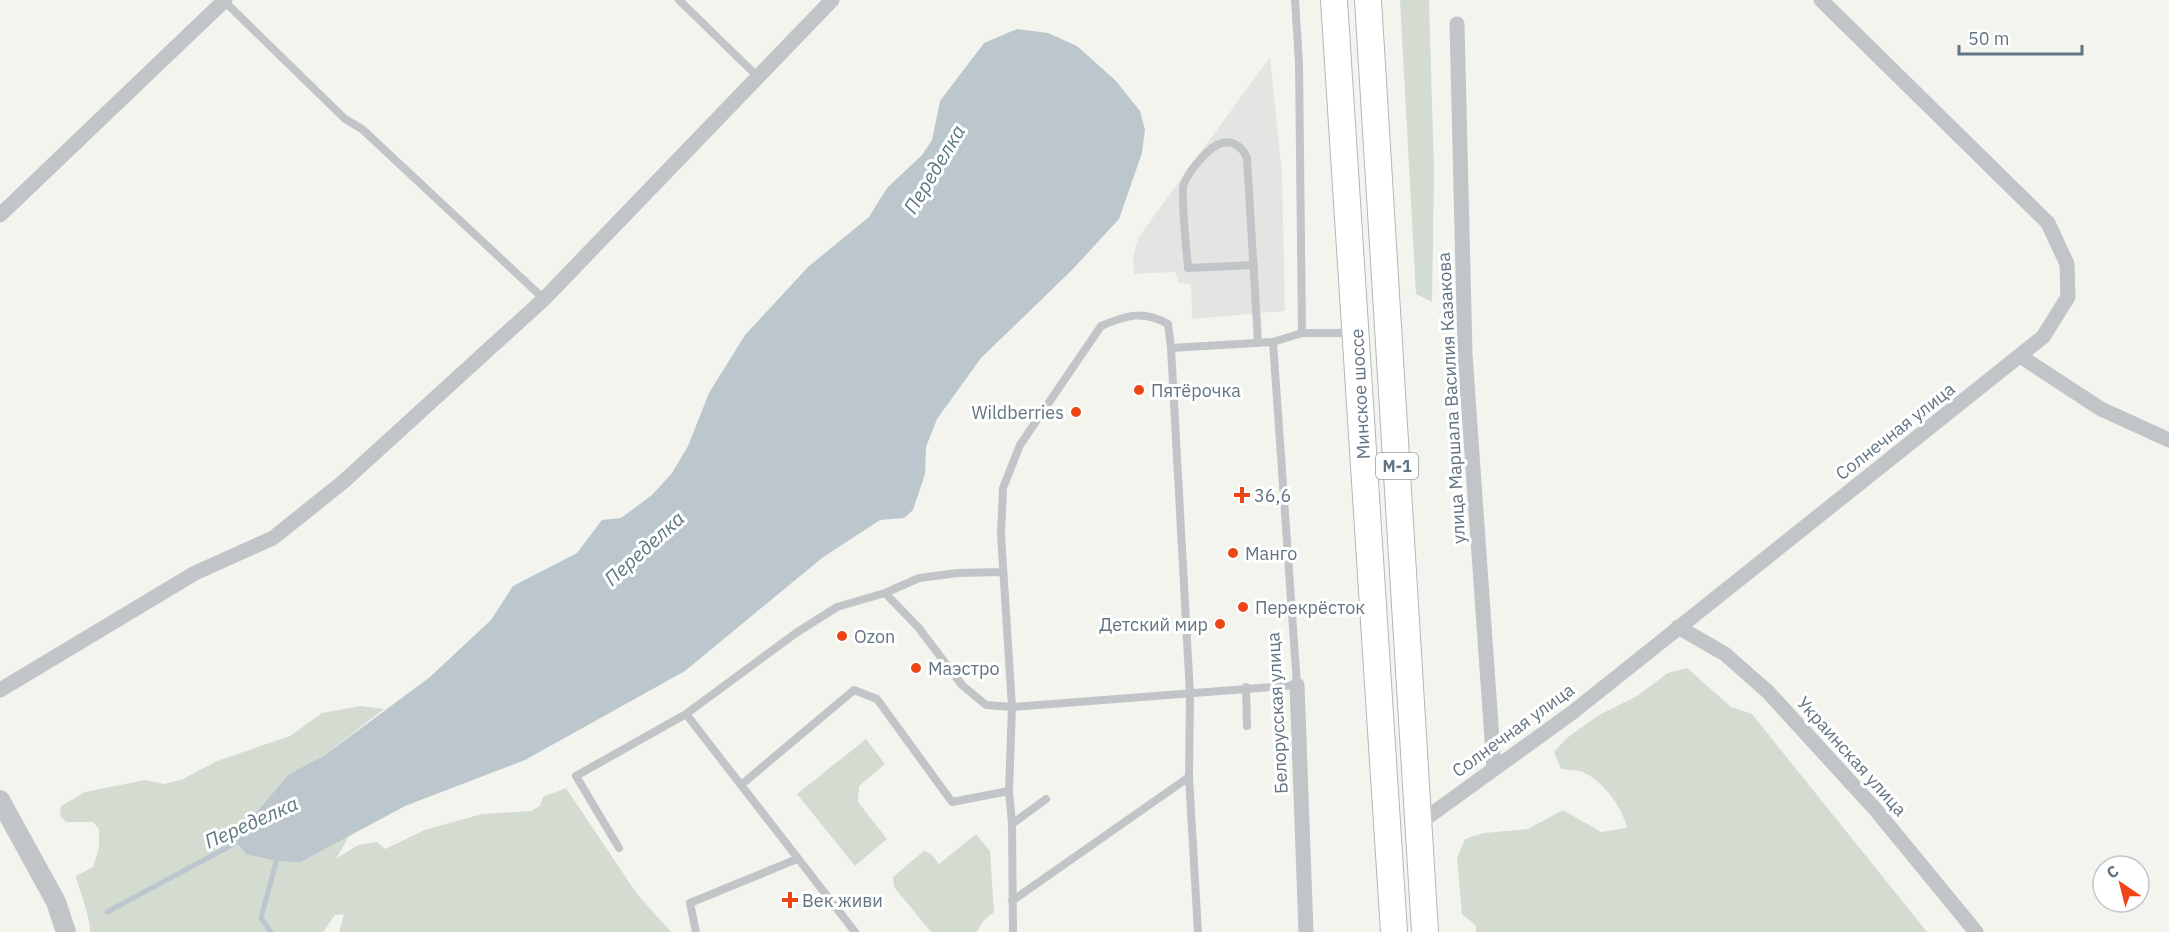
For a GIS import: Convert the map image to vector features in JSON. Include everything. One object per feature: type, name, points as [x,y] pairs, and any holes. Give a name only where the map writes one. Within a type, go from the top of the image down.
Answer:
[{"type":"highway","name":"Минское шоссе","points":[[1334,0],[1394,932]]},
{"type":"highway","name":"Минское шоссе","points":[[1368,0],[1425,932]]},
{"type":"street","points":[[0,215],[224,0]]},
{"type":"street","points":[[0,690],[195,573],[273,538],[343,482],[544,299],[832,0]]},
{"type":"street","name":"Солнечная улица","points":[[1418,824],[1573,712],[2020,356],[2043,337],[2068,297],[2067,264],[2048,223],[1821,0]]},
{"type":"street","name":"улица Маршала Василия Казакова","points":[[1457,24],[1465,354],[1494,768]]},
{"type":"street","points":[[2020,356],[2102,409],[2169,440]]},
{"type":"street","name":"Украинская улица","points":[[1678,627],[1725,654],[1768,692],[1875,809],[1976,932]]},
{"type":"street","name":"Белорусская улица","points":[[1297,685],[1306,932]]},
{"type":"street","points":[[0,800],[56,902],[66,932]]},
{"type":"lane","points":[[224,0],[345,120],[363,129],[544,299]]},
{"type":"lane","points":[[680,0],[758,77]]},
{"type":"lane","points":[[1295,0],[1299,74],[1302,333]]},
{"type":"lane","points":[[1254,265],[1188,268],[1183,184],[1206,152],[1221,143],[1234,144],[1241,148],[1247,158],[1254,265],[1258,343]]},
{"type":"lane","points":[[1013,932],[1012,824],[1009,791],[1012,707],[1001,535],[1003,488],[1020,444],[1101,326],[1120,318],[1152,314],[1168,324],[1171,348],[1190,694],[1189,777],[1197,932]]},
{"type":"lane","points":[[1171,348],[1273,342],[1302,333],[1356,334]]},
{"type":"lane","name":"Белорусская улица","points":[[1273,342],[1297,685]]},
{"type":"lane","points":[[620,848],[576,776],[686,714],[796,633],[837,607],[885,593],[919,578],[958,573],[1003,572]]},
{"type":"lane","points":[[885,593],[918,627],[962,686],[986,705],[1012,707],[1190,694],[1246,687],[1297,685]]},
{"type":"lane","points":[[1246,687],[1247,726]]},
{"type":"lane","points":[[741,785],[854,690],[877,699],[952,802],[1009,791]]},
{"type":"lane","points":[[686,714],[855,932]]},
{"type":"lane","points":[[1012,900],[1189,777]]},
{"type":"lane","points":[[1012,824],[1046,799]]},
{"type":"lane","points":[[696,932],[690,903],[797,859]]},
{"type":"shaded area","points":[[1400,0],[1429,0],[1434,172],[1432,302],[1416,294]]},
{"type":"shaded area","points":[[1270,57],[1282,173],[1285,311],[1192,319],[1191,284],[1179,283],[1175,272],[1134,274],[1133,259],[1138,238]]},
{"type":"shaded area","points":[[1687,668],[1731,707],[1752,714],[1927,932],[1476,932],[1476,926],[1462,914],[1457,858],[1465,839],[1484,833],[1528,829],[1563,810],[1601,832],[1627,828],[1621,811],[1610,794],[1588,775],[1580,771],[1561,769],[1554,752],[1567,738],[1599,715],[1637,696],[1668,673]]},
{"type":"shaded area","points":[[361,706],[384,709],[325,755],[289,774],[243,828],[236,842],[301,862],[349,836],[336,859],[358,845],[377,842],[385,849],[425,830],[482,814],[531,811],[540,806],[543,797],[566,788],[637,894],[671,932],[339,932],[344,914],[335,915],[323,932],[90,932],[87,911],[76,876],[93,867],[99,848],[99,829],[93,822],[66,822],[60,815],[61,806],[85,792],[145,780],[165,784],[183,779],[217,761],[290,736],[322,713]]},
{"type":"shaded area","points":[[866,739],[885,764],[859,786],[858,802],[887,839],[855,866],[797,794]]},
{"type":"shaded area","points":[[976,834],[990,851],[994,912],[983,921],[977,932],[931,932],[894,887],[893,877],[924,851],[931,854],[939,864]]},
{"type":"water","points":[[1017,29],[1048,33],[1077,46],[1116,81],[1140,111],[1145,130],[1142,153],[1119,219],[1072,270],[981,358],[937,419],[926,447],[925,474],[913,510],[904,518],[880,520],[822,558],[685,671],[525,760],[405,806],[301,862],[277,861],[246,854],[236,842],[243,828],[289,774],[325,755],[430,677],[491,620],[513,586],[577,553],[602,520],[621,518],[652,495],[672,473],[688,446],[709,393],[745,335],[808,267],[869,217],[887,188],[922,155],[932,140],[940,101],[984,43]]},
{"type":"waterway","name":"Переделка","points":[[107,912],[243,839]]},
{"type":"waterway","points":[[271,932],[261,918],[278,855]]},
{"type":"place","name":"Пятёрочка","points":[[1139,390]]},
{"type":"place","name":"Wildberries","points":[[1076,412]]},
{"type":"place","name":"36,6","points":[[1242,495]]},
{"type":"place","name":"Манго","points":[[1233,553]]},
{"type":"place","name":"Перекрёсток","points":[[1243,607]]},
{"type":"place","name":"Детский мир","points":[[1220,624]]},
{"type":"place","name":"Ozon","points":[[842,636]]},
{"type":"place","name":"Маэстро","points":[[916,668]]},
{"type":"place","name":"Век живи","points":[[790,900]]}]
